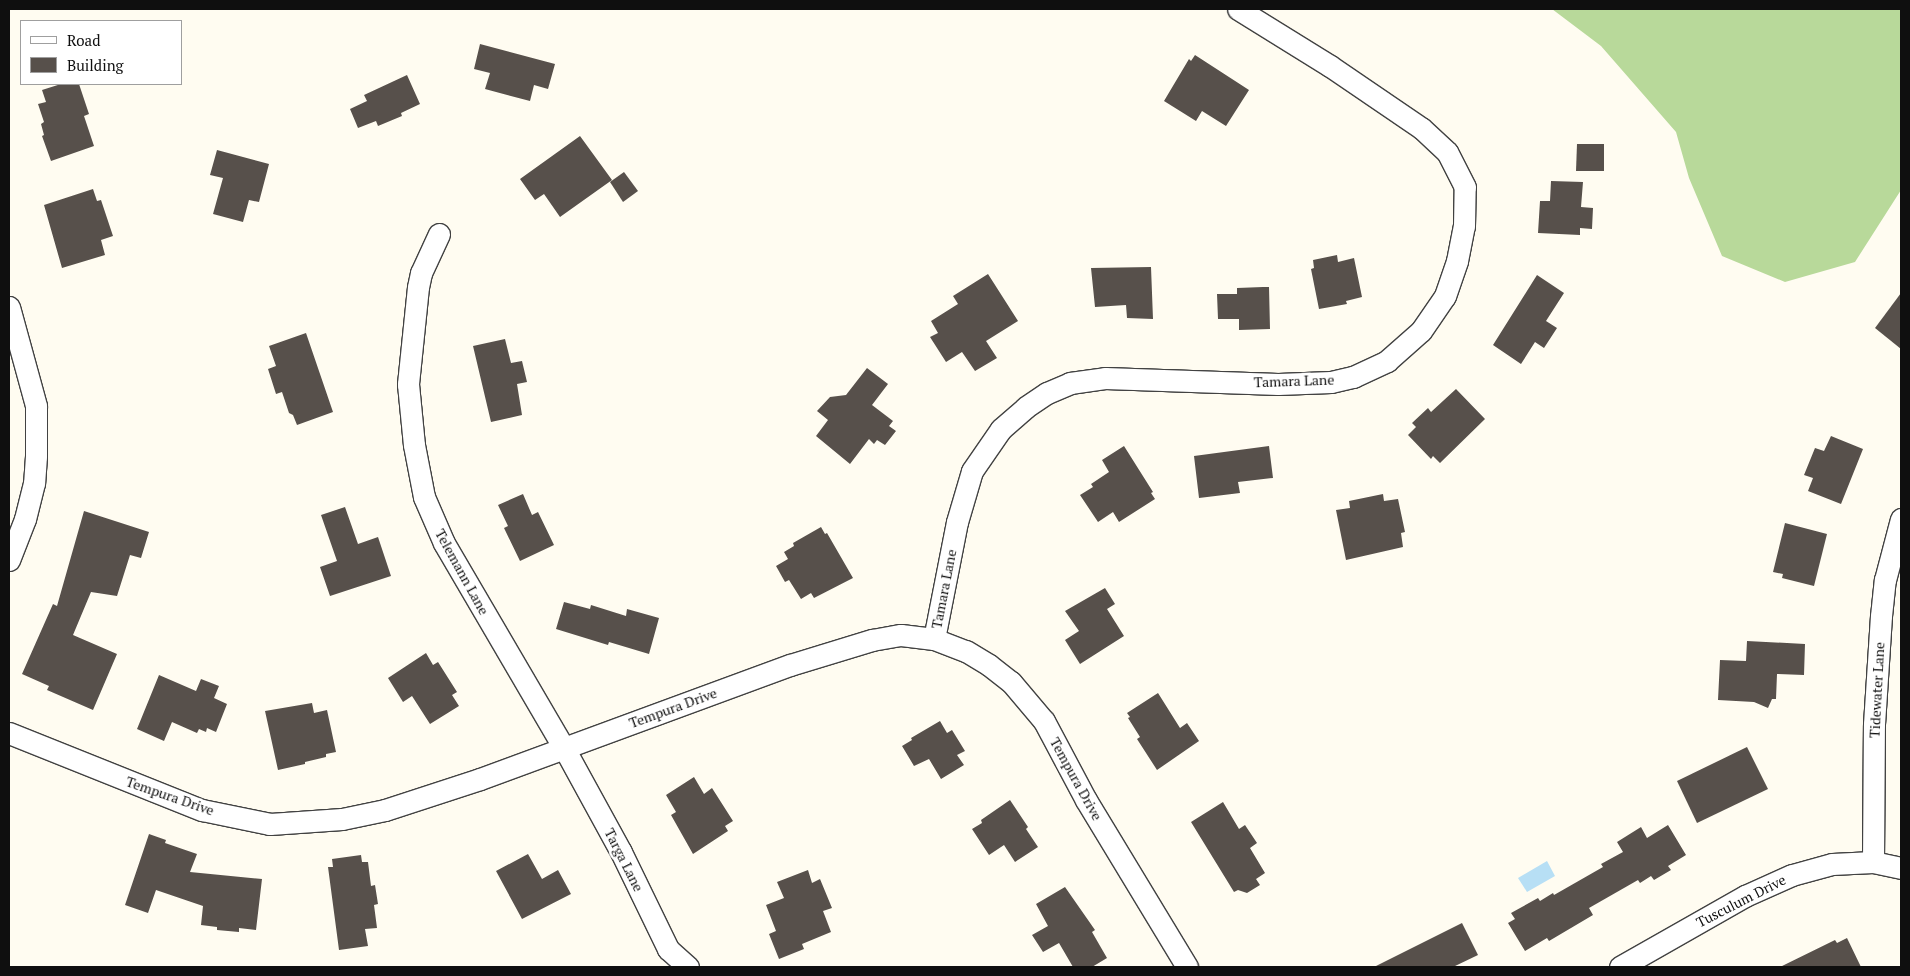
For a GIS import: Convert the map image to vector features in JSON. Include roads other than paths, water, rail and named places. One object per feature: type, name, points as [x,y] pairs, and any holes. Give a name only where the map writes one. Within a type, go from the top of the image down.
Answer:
[{"type":"street","name":"Tamara Lane","points":[[934,638],[957,522],[972,471],[1001,429],[1026,407],[1047,393],[1070,383],[1105,378],[1278,384],[1331,382],[1353,377],[1387,361],[1421,331],[1445,296],[1457,261],[1464,226],[1465,187],[1447,152],[1422,128],[1330,66],[1238,9]]},
{"type":"street","name":"Telemann Lane","points":[[439,234],[421,273],[418,287],[408,384],[414,444],[424,497],[444,543],[564,748]]},
{"type":"street","points":[[9,307],[36,406],[34,483],[25,519],[9,560]]},
{"type":"street","name":"Tidewater Lane","points":[[1873,862],[1874,724],[1881,616],[1885,580],[1901,519]]},
{"type":"street","name":"Tempura Drive","points":[[9,734],[202,810],[270,824],[342,819],[385,810],[564,748],[790,665],[872,640],[901,635],[934,638],[966,651],[989,665],[1011,682],[1044,720],[1086,800],[1187,967]]},
{"type":"street","name":"Targa Lane","points":[[564,748],[621,852],[668,949],[688,967]]},
{"type":"street","name":"Tusculum Drive","points":[[1620,967],[1745,896],[1792,875],[1832,864],[1873,862],[1901,868]]},
{"type":"water","points":[[1547,861],[1555,876],[1527,892],[1518,878]]}]
